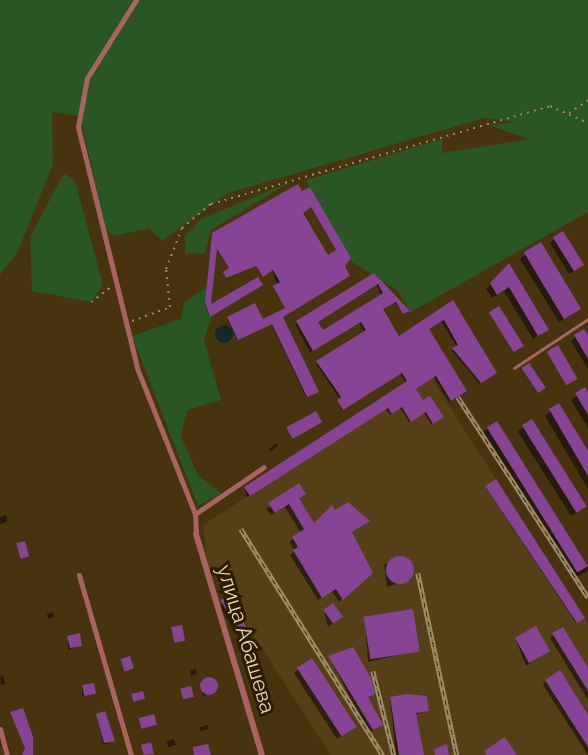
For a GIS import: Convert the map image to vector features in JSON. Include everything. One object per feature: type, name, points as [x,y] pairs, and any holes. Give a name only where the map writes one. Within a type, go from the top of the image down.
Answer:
[{"type":"street","points":[[136,0],[87,78],[78,127],[137,368],[195,514],[196,534]]},
{"type":"street","points":[[195,514],[264,467]]},
{"type":"street","name":"улица Абашева","points":[[196,534],[262,755]]},
{"type":"street","points":[[79,575],[131,755]]},
{"type":"street","points":[[0,729],[6,755]]},
{"type":"lane","points":[[514,368],[588,319]]},
{"type":"path","points":[[568,114],[588,100]]},
{"type":"path","points":[[126,323],[170,307],[166,270],[178,239],[211,204],[550,106],[588,123]]},
{"type":"path","points":[[91,302],[115,283]]},
{"type":"shaded area","points":[[432,379],[588,623],[588,755],[331,755],[208,565],[203,525]]},
{"type":"green space","points":[[0,0],[588,0],[588,212],[411,312],[397,290],[352,262],[306,180],[442,139],[442,153],[529,139],[488,125],[517,122],[484,118],[228,193],[162,241],[149,228],[115,236],[106,230],[80,116],[52,112],[53,164],[18,251],[0,275]]},
{"type":"green space","points":[[64,173],[75,181],[103,285],[91,302],[32,291],[30,237]]},
{"type":"green space","points":[[290,182],[211,230],[205,253],[185,254],[185,236],[201,219]]},
{"type":"green space","points":[[206,287],[211,318],[204,340],[221,400],[187,410],[181,437],[198,475],[221,494],[198,506],[132,336],[181,319],[184,303]]},
{"type":"water","points":[[224,325],[230,328],[233,334],[230,340],[224,343],[218,340],[215,334],[218,328]]},
{"type":"building","points":[[298,184],[302,191],[310,187],[351,258],[345,266],[350,276],[283,317],[319,392],[307,397],[272,324],[238,340],[227,317],[255,303],[263,319],[285,308],[273,286],[280,282],[273,270],[263,277],[256,266],[226,278],[223,272],[229,268],[217,249],[211,304],[258,277],[263,285],[210,317],[205,303],[212,233]],"holes":[[[311,207],[336,250],[328,255],[303,213]]]},
{"type":"building","points":[[563,231],[584,265],[574,271],[553,237]]},
{"type":"building","points":[[541,242],[581,309],[564,319],[524,252]]},
{"type":"building","points":[[509,263],[549,330],[538,336],[509,287],[497,295],[490,283]]},
{"type":"building","points":[[374,273],[410,311],[403,314],[396,302],[383,309],[399,336],[453,300],[497,373],[481,383],[452,348],[458,345],[444,320],[429,329],[467,391],[451,401],[436,376],[416,389],[423,400],[430,396],[444,417],[433,424],[426,412],[411,422],[402,407],[392,414],[388,408],[250,496],[244,487],[407,381],[402,373],[343,410],[337,400],[341,397],[316,361],[366,330],[361,322],[313,351],[296,321]],"holes":[[[378,284],[383,293],[323,330],[318,322]]]},
{"type":"building","points":[[499,306],[524,346],[514,352],[489,312]]},
{"type":"building","points":[[584,329],[588,335],[588,359],[574,335]]},
{"type":"building","points":[[558,345],[578,379],[566,385],[547,352]]},
{"type":"building","points":[[529,363],[546,388],[538,393],[522,368]]},
{"type":"building","points":[[585,387],[588,392],[588,415],[575,393]]},
{"type":"building","points":[[559,403],[588,451],[588,476],[549,409]]},
{"type":"building","points":[[316,411],[322,422],[293,439],[286,427]]},
{"type":"building","points":[[532,419],[587,506],[576,513],[522,425]]},
{"type":"building","points":[[497,421],[588,566],[577,572],[487,427]]},
{"type":"building","points":[[496,479],[585,618],[577,623],[485,486]]},
{"type":"building","points":[[299,483],[306,494],[299,498],[314,523],[332,505],[335,510],[348,502],[370,521],[352,532],[373,573],[343,600],[336,589],[322,598],[293,550],[298,547],[292,537],[304,529],[289,504],[275,513],[268,503]]},
{"type":"building","points":[[25,541],[29,556],[20,559],[16,543]]},
{"type":"building","points":[[400,556],[410,560],[414,570],[410,580],[400,584],[390,580],[386,570],[390,560]]},
{"type":"building","points":[[227,596],[251,634],[244,638],[220,600]]},
{"type":"building","points":[[333,603],[343,617],[333,624],[323,610]]},
{"type":"building","points":[[413,609],[420,651],[370,659],[364,617]]},
{"type":"building","points":[[182,625],[185,641],[174,643],[171,627]]},
{"type":"building","points":[[536,626],[550,651],[529,663],[515,638]]},
{"type":"building","points":[[563,627],[588,668],[588,691],[552,633]]},
{"type":"building","points":[[80,633],[82,646],[70,648],[67,636]]},
{"type":"building","points":[[353,647],[371,678],[375,694],[368,697],[383,725],[373,730],[328,656]]},
{"type":"building","points":[[130,656],[134,668],[125,671],[120,659]]},
{"type":"building","points":[[312,658],[357,727],[342,737],[297,668]]},
{"type":"building","points":[[560,670],[588,715],[588,747],[545,680]]},
{"type":"building","points":[[209,677],[215,680],[218,686],[215,692],[209,695],[203,692],[200,686],[203,680]]},
{"type":"building","points":[[94,683],[96,694],[84,696],[82,685]]},
{"type":"building","points":[[191,686],[194,697],[183,699],[180,689]]},
{"type":"building","points":[[143,691],[145,699],[133,702],[131,694]]},
{"type":"building","points":[[407,694],[427,696],[429,711],[416,713],[424,755],[399,755],[390,697]]},
{"type":"building","points":[[23,708],[33,737],[33,755],[22,755],[25,748],[10,712]]},
{"type":"building","points":[[105,711],[115,741],[104,743],[96,714]]},
{"type":"building","points":[[154,714],[157,725],[141,729],[139,718]]},
{"type":"building","points":[[505,737],[517,755],[487,755],[484,751]]},
{"type":"building","points":[[151,742],[154,754],[144,755],[141,745]]},
{"type":"building","points":[[208,744],[211,755],[194,755],[193,747]]},
{"type":"building","points":[[447,744],[449,755],[435,755],[434,749]]},
{"type":"railway","points":[[458,397],[588,597]]},
{"type":"railway","points":[[241,529],[383,755]]},
{"type":"railway","points":[[418,573],[457,755]]},
{"type":"railway","points":[[373,671],[394,755]]}]
